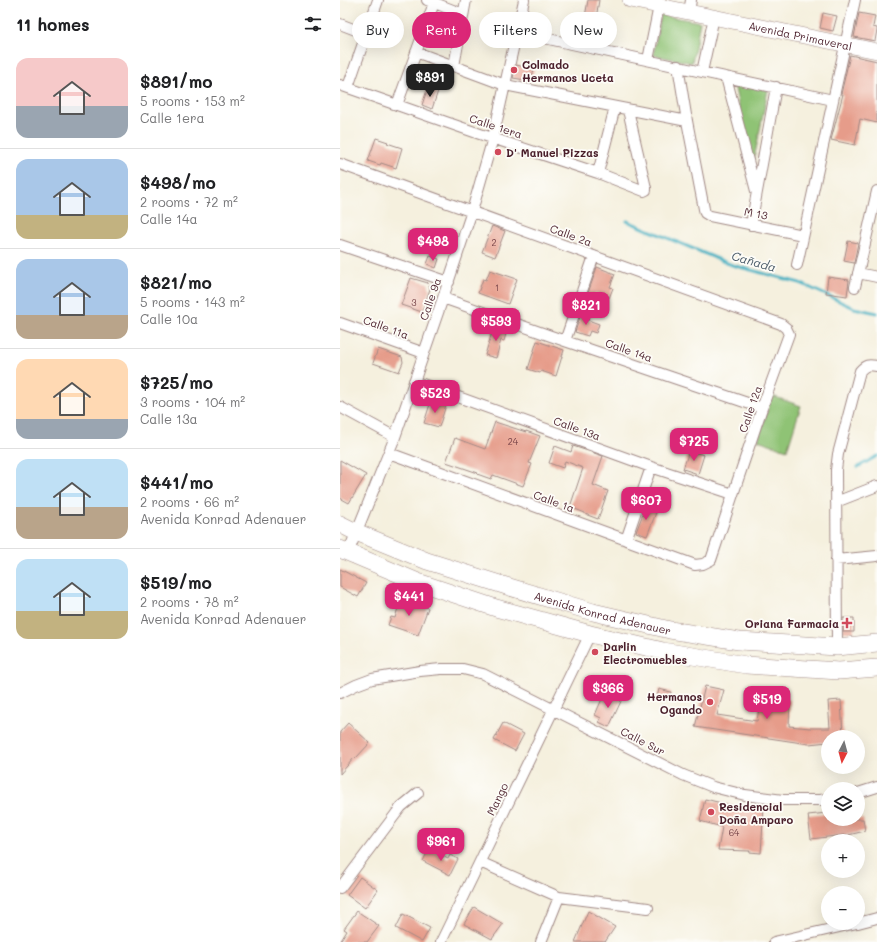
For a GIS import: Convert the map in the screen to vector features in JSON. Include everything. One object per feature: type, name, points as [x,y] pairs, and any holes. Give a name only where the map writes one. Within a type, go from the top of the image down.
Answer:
[{"type":"main road","name":"Avenida Konrad Adenauer","points":[[340,524],[427,561],[593,612],[670,630],[739,641],[837,647],[877,643]]},
{"type":"main road","name":"Avenida Konrad Adenauer","points":[[344,551],[418,582],[496,608],[590,634],[663,650],[746,665],[839,671],[877,668]]},
{"type":"street","points":[[374,12],[378,0]]},
{"type":"street","points":[[463,12],[466,0]]},
{"type":"street","name":"Calle 9a","points":[[521,12],[524,0]]},
{"type":"street","name":"Avenida Primaveral","points":[[630,0],[658,6],[690,6],[714,17],[877,51]]},
{"type":"street","points":[[797,265],[855,0]]},
{"type":"street","points":[[397,105],[416,52],[431,2],[458,12]]},
{"type":"street","points":[[648,60],[658,6]]},
{"type":"street","points":[[702,72],[714,17]]},
{"type":"street","points":[[340,24],[352,29]]},
{"type":"street","points":[[552,40],[833,100]]},
{"type":"street","points":[[344,86],[360,48]]},
{"type":"street","points":[[454,66],[457,48]]},
{"type":"street","name":"Calle 9a","points":[[344,551],[356,532],[395,437],[449,282],[472,211],[493,138],[513,48]]},
{"type":"street","points":[[416,52],[505,85],[687,122],[678,66]]},
{"type":"street","points":[[726,77],[757,194]]},
{"type":"street","name":"Calle 1era","points":[[344,86],[646,190],[628,110]]},
{"type":"street","points":[[752,225],[776,87]]},
{"type":"street","points":[[598,173],[615,107]]},
{"type":"street","name":"M 13","points":[[687,122],[705,213],[710,216],[804,235]]},
{"type":"street","name":"Calle 2a","points":[[340,164],[781,324],[786,328],[789,334]]},
{"type":"street","points":[[855,287],[877,191]]},
{"type":"street","points":[[340,245],[449,282]]},
{"type":"street","points":[[564,341],[594,256]]},
{"type":"street","points":[[858,273],[877,277]]},
{"type":"street","name":"Calle 14a","points":[[443,298],[564,341],[762,408]]},
{"type":"street","name":"Calle 11a","points":[[340,323],[424,353]]},
{"type":"street","name":"Calle 12a","points":[[711,560],[762,408],[789,334]]},
{"type":"street","points":[[837,647],[836,470],[838,454],[860,371],[866,365],[877,366]]},
{"type":"street","name":"Calle 13a","points":[[414,381],[651,467],[733,494]]},
{"type":"street","points":[[340,407],[395,437]]},
{"type":"street","name":"Calle 1a","points":[[388,454],[695,565],[703,564],[711,560]]},
{"type":"street","points":[[626,540],[651,467]]},
{"type":"street","points":[[836,502],[877,486]]},
{"type":"street","points":[[836,560],[877,556]]},
{"type":"street","name":"Mango","points":[[441,942],[590,634]]},
{"type":"street","name":"Calle Sur","points":[[340,693],[372,679],[441,669],[463,669],[483,674],[684,775],[713,787],[745,795],[783,800],[821,800]]},
{"type":"street","points":[[865,791],[877,787]]},
{"type":"street","points":[[341,883],[401,807],[418,793]]},
{"type":"street","points":[[480,862],[559,897],[648,908]]},
{"type":"street","points":[[541,942],[559,897]]},
{"type":"street","points":[[865,921],[877,918]]},
{"type":"street","points":[[774,942],[826,930]]},
{"type":"green space","points":[[661,15],[700,22],[692,63],[653,55]]},
{"type":"green space","points":[[734,84],[768,90],[752,169]]},
{"type":"green space","points":[[772,396],[801,406],[787,450],[758,440]]},
{"type":"building","points":[[588,0],[599,0],[597,12],[586,12]]},
{"type":"building","points":[[823,13],[837,16],[833,31],[820,28]]},
{"type":"building","points":[[859,13],[875,16],[873,27],[877,28],[877,30],[875,41],[854,37]]},
{"type":"building","points":[[850,55],[877,61],[877,123],[860,119],[855,145],[831,140],[843,94],[841,94]]},
{"type":"building","points":[[516,65],[534,69],[531,81],[513,78]]},
{"type":"building","points":[[428,87],[438,91],[432,109],[422,105]]},
{"type":"building","points":[[376,138],[402,148],[396,168],[381,163],[380,165],[368,161]]},
{"type":"building","points":[[492,226],[505,231],[495,257],[482,252]]},
{"type":"building","points":[[848,241],[858,243],[854,263],[844,261]]},
{"type":"building","points":[[430,256],[439,259],[436,268],[427,264]]},
{"type":"building","points":[[597,267],[615,274],[610,287],[613,288],[609,298],[595,293],[593,298],[587,296]]},
{"type":"building","points":[[490,270],[517,279],[508,304],[478,293],[483,279],[486,280]]},
{"type":"building","points":[[828,277],[849,280],[847,296],[826,293]]},
{"type":"building","points":[[411,278],[428,283],[430,289],[422,312],[401,305]]},
{"type":"building","points":[[581,314],[589,317],[588,320],[599,324],[596,333],[590,331],[588,336],[575,332]]},
{"type":"building","points":[[494,326],[507,330],[504,341],[501,340],[496,358],[485,355]]},
{"type":"building","points":[[537,341],[564,350],[556,376],[541,371],[540,373],[528,369]]},
{"type":"building","points":[[378,349],[402,357],[403,362],[399,372],[373,363]]},
{"type":"building","points":[[431,401],[446,405],[439,427],[424,423]]},
{"type":"building","points":[[495,422],[540,436],[529,463],[532,464],[523,486],[493,475],[491,479],[446,462],[455,438],[485,449]]},
{"type":"building","points":[[555,446],[571,452],[573,446],[603,456],[593,485],[608,491],[598,519],[570,507],[583,468],[565,461],[563,468],[549,463]]},
{"type":"building","points":[[689,451],[704,455],[698,474],[683,469]]},
{"type":"building","points":[[340,460],[366,475],[349,503],[340,498]]},
{"type":"building","points":[[646,506],[657,510],[647,536],[636,532]]},
{"type":"building","points":[[340,569],[366,583],[358,597],[340,587]]},
{"type":"building","points":[[401,598],[428,608],[418,635],[388,625],[391,617],[395,618]]},
{"type":"building","name":"Oriana Farmacia","points":[[843,618],[854,618],[854,632],[843,632]]},
{"type":"building","points":[[705,686],[724,690],[717,715],[757,721],[761,696],[790,700],[789,726],[830,728],[828,701],[841,700],[843,730],[821,730],[821,743],[809,744],[695,727]]},
{"type":"building","points":[[659,689],[671,692],[669,700],[657,697]]},
{"type":"building","points":[[605,692],[622,699],[609,727],[599,722],[601,718],[595,715]]},
{"type":"building","points":[[348,723],[370,743],[340,774],[340,732]]},
{"type":"building","points":[[503,723],[524,734],[515,751],[494,740]]},
{"type":"building","points":[[705,799],[734,806],[753,808],[753,806],[764,807],[761,853],[749,852],[750,851],[718,850],[722,827],[700,821]]},
{"type":"building","points":[[821,814],[821,826],[864,826],[865,831],[852,834],[821,834],[821,838],[811,839],[808,815]]},
{"type":"building","points":[[429,849],[448,859],[450,855],[458,859],[450,875],[423,861]]},
{"type":"building","points":[[360,877],[378,890],[365,908],[347,895]]},
{"type":"building","points":[[474,907],[503,924],[492,939],[464,924]]},
{"type":"building","points":[[357,911],[379,926],[367,942],[340,942],[347,931],[344,929]]},
{"type":"building","points":[[588,911],[615,927],[605,942],[575,942]]},
{"type":"building","points":[[403,914],[430,928],[422,942],[396,928]]},
{"type":"waterway","name":"Cañada","points":[[627,221],[732,265],[800,283],[854,308],[877,313]]},
{"type":"waterway","points":[[858,467],[877,456]]},
{"type":"place","name":"Colmado Hermanos Uceta","points":[[514,70]]},
{"type":"place","name":"D' Manuel Pizzas","points":[[498,152]]},
{"type":"place","name":"Oriana Farmacia","points":[[847,623]]},
{"type":"place","name":"Darlin Electromuebles","points":[[595,652]]},
{"type":"place","name":"Hermanos Ogando","points":[[710,702]]},
{"type":"place","name":"Residencial Doña Amparo","points":[[711,812]]}]
